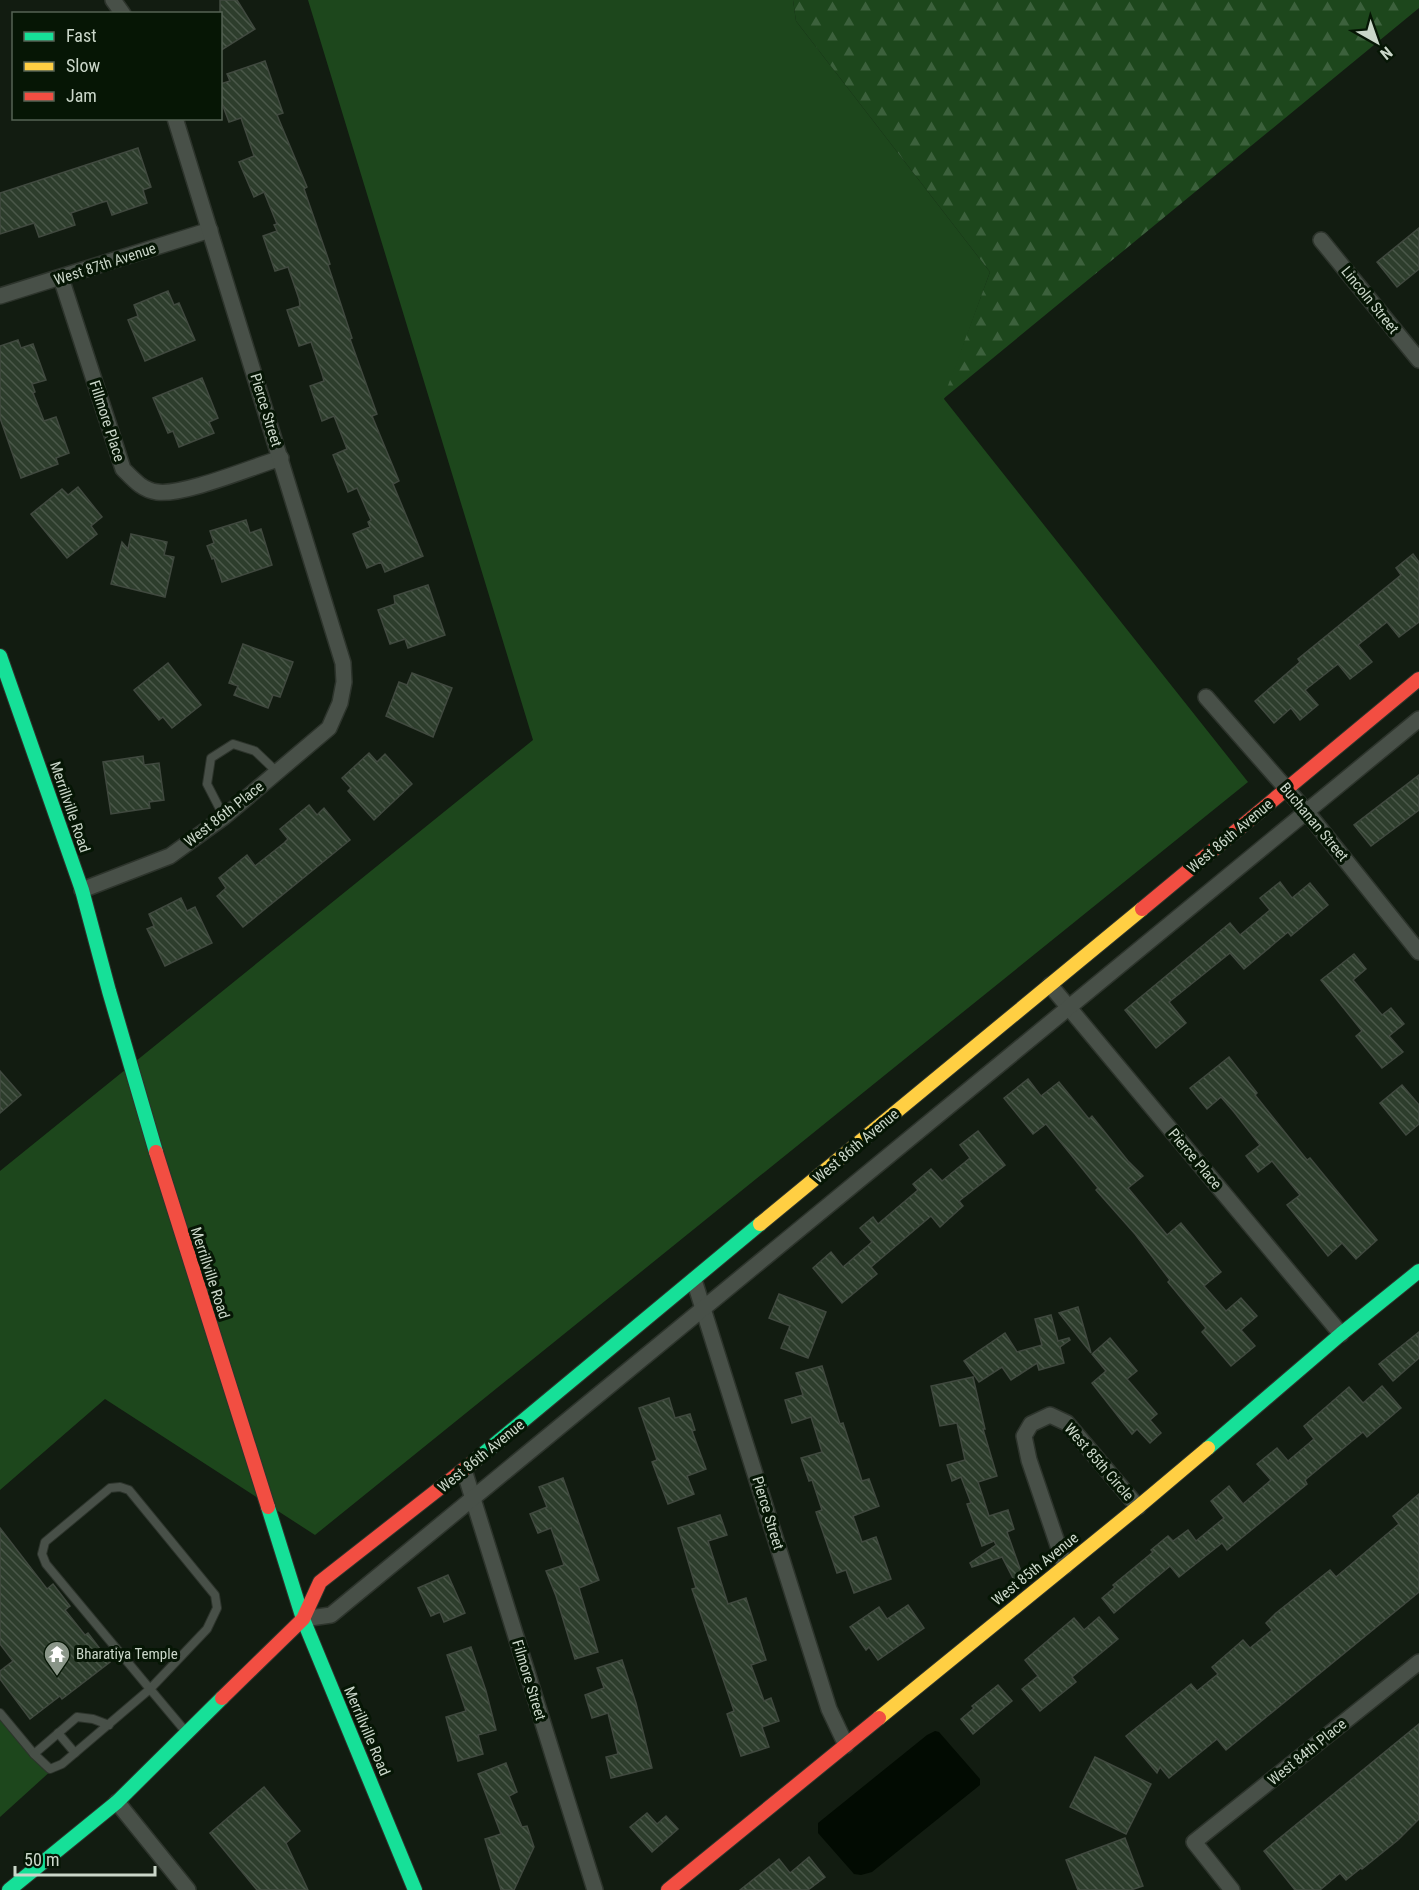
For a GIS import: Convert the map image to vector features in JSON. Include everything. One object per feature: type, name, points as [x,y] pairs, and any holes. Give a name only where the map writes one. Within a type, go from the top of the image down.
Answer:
[{"type":"street","name":"Pierce Street","points":[[176,120],[343,663],[344,682],[340,703]]},
{"type":"street","name":"West 87th Avenue","points":[[0,296],[210,230]]},
{"type":"street","name":"Lincoln Street","points":[[1321,240],[1413,341],[1419,360]]},
{"type":"street","name":"Fillmore Place","points":[[61,278],[123,469],[138,485],[155,492],[175,493],[281,458]]},
{"type":"street","name":"Merrillville Road","points":[[0,656],[82,890],[171,1202],[303,1619],[415,1890]]},
{"type":"street","name":"West 86th Avenue","points":[[9,1890],[117,1802],[303,1619],[320,1582],[465,1470],[1419,679]]},
{"type":"street","name":"Buchanan Street","points":[[1206,697],[1306,811],[1419,952]]},
{"type":"street","name":"West 86th Place","points":[[82,890],[170,856],[224,817],[329,728],[340,703]]},
{"type":"street","name":"West 86th Avenue","points":[[303,1619],[331,1615],[1419,719]]},
{"type":"street","name":"Pierce Place","points":[[1050,985],[1341,1334]]},
{"type":"street","name":"West 85th Avenue","points":[[668,1890],[1138,1507],[1341,1334],[1419,1271]]},
{"type":"street","name":"Pierce Street","points":[[694,1280],[829,1709],[846,1745]]},
{"type":"street","name":"West 85th Circle","points":[[1065,1566],[1029,1460],[1024,1436],[1031,1424],[1050,1415],[1067,1423],[1138,1507]]},
{"type":"street","name":"Filmore Street","points":[[465,1470],[472,1499],[595,1890]]},
{"type":"street","name":"West 84th Place","points":[[1232,1890],[1194,1842],[1419,1662]]},
{"type":"street","points":[[117,1802],[188,1890]]},
{"type":"lane","points":[[224,817],[207,784],[211,758],[233,744],[255,751],[277,772]]},
{"type":"lane","points":[[0,1713],[34,1754],[50,1769],[62,1764],[150,1689],[207,1629],[217,1608],[215,1595],[129,1490],[120,1487],[110,1488],[45,1542],[42,1554],[46,1564],[150,1689],[186,1733]]},
{"type":"lane","points":[[34,1754],[77,1717],[93,1719],[109,1725]]},
{"type":"lane","points":[[58,1733],[75,1753]]},
{"type":"green space","points":[[308,0],[793,0],[796,21],[990,272],[944,399],[1248,782],[315,1535],[105,1399],[0,1490],[0,1171],[533,740]]},
{"type":"green space","points":[[793,0],[1419,0],[1419,8],[943,399],[990,272],[796,21]]},
{"type":"green space","points":[[0,1711],[53,1769],[0,1817]]},
{"type":"shaded area","points":[[935,1731],[939,1732],[980,1779],[980,1785],[872,1872],[854,1874],[818,1833],[818,1823],[927,1735]]},
{"type":"building","points":[[220,0],[237,0],[255,29],[222,50],[222,12],[220,12]]},
{"type":"building","points":[[265,61],[283,113],[277,115],[307,187],[304,189],[330,264],[328,265],[352,338],[350,339],[377,414],[372,416],[399,481],[393,484],[423,556],[385,572],[381,562],[367,568],[353,534],[370,527],[368,522],[371,520],[357,488],[348,492],[333,455],[347,449],[334,416],[322,421],[310,386],[324,381],[311,342],[299,346],[287,310],[300,306],[288,267],[275,271],[263,236],[277,231],[274,225],[277,224],[264,192],[254,197],[239,162],[254,156],[241,118],[229,122],[222,103],[222,83],[230,81],[227,74]]},
{"type":"building","points":[[138,148],[151,187],[143,190],[147,203],[112,215],[107,201],[100,203],[71,213],[75,225],[39,237],[34,223],[0,234],[0,193]]},
{"type":"building","points":[[1419,228],[1419,269],[1397,287],[1377,262]]},
{"type":"building","points":[[168,291],[174,305],[179,303],[195,340],[145,361],[128,320],[138,316],[134,305]]},
{"type":"building","points":[[18,340],[21,348],[33,344],[46,380],[32,384],[35,392],[33,393],[44,421],[56,417],[69,453],[56,458],[58,464],[21,478],[0,418],[0,346]]},
{"type":"building","points":[[202,378],[218,418],[209,422],[214,433],[179,447],[173,431],[168,433],[153,398]]},
{"type":"building","points":[[78,487],[102,517],[91,526],[97,534],[67,558],[31,514],[62,489],[68,495]]},
{"type":"building","points":[[246,520],[250,533],[261,529],[272,565],[222,582],[214,558],[212,559],[207,546],[214,543],[210,531]]},
{"type":"building","points":[[131,534],[167,542],[164,555],[174,557],[165,597],[111,584],[122,542],[128,549]]},
{"type":"building","points":[[1413,554],[1419,562],[1419,622],[1399,637],[1387,622],[1358,645],[1372,662],[1350,679],[1338,664],[1305,690],[1318,705],[1300,720],[1291,708],[1274,723],[1255,701],[1300,662],[1298,659],[1401,575],[1396,568]]},
{"type":"building","points":[[428,585],[445,635],[408,648],[405,639],[390,644],[378,610],[395,604],[394,596]]},
{"type":"building","points":[[243,644],[293,662],[280,697],[273,695],[268,708],[234,695],[238,686],[229,683]]},
{"type":"building","points":[[168,663],[201,705],[172,728],[163,717],[159,720],[134,690]]},
{"type":"building","points":[[412,673],[452,688],[433,737],[386,716],[399,682],[407,685]]},
{"type":"building","points":[[369,753],[377,762],[385,754],[412,784],[374,820],[348,791],[351,788],[342,778]]},
{"type":"building","points":[[143,756],[144,765],[159,763],[164,800],[149,802],[150,808],[111,814],[103,762]]},
{"type":"building","points":[[1419,775],[1419,810],[1371,846],[1354,825]]},
{"type":"building","points":[[309,805],[317,815],[324,808],[350,840],[243,927],[217,896],[226,888],[219,878],[247,855],[255,866],[284,843],[288,839],[280,829]]},
{"type":"building","points":[[1280,882],[1292,898],[1310,883],[1328,905],[1291,936],[1288,932],[1244,969],[1230,953],[1169,1002],[1186,1023],[1156,1048],[1125,1010],[1230,923],[1240,935],[1270,910],[1260,898]]},
{"type":"building","points":[[181,898],[187,911],[195,907],[212,943],[165,966],[147,929],[154,926],[149,914]]},
{"type":"building","points":[[1354,954],[1366,969],[1353,980],[1382,1015],[1391,1008],[1404,1024],[1389,1036],[1403,1052],[1382,1068],[1356,1036],[1362,1031],[1321,980]]},
{"type":"building","points":[[1229,1057],[1257,1093],[1255,1095],[1307,1160],[1310,1158],[1377,1240],[1356,1259],[1342,1243],[1328,1256],[1287,1205],[1300,1195],[1272,1161],[1258,1172],[1246,1156],[1260,1145],[1234,1112],[1221,1097],[1207,1109],[1190,1088]]},
{"type":"building","points":[[0,1071],[21,1095],[0,1113]]},
{"type":"building","points":[[1028,1079],[1041,1096],[1059,1082],[1089,1119],[1092,1116],[1143,1176],[1128,1188],[1167,1235],[1181,1223],[1221,1272],[1204,1286],[1226,1311],[1241,1298],[1257,1316],[1241,1330],[1255,1346],[1231,1366],[1202,1332],[1206,1328],[1168,1282],[1170,1280],[1135,1234],[1096,1190],[1098,1188],[1046,1124],[1033,1134],[1004,1098]]},
{"type":"building","points":[[1402,1085],[1419,1105],[1419,1124],[1406,1135],[1380,1103]]},
{"type":"building","points":[[978,1131],[1005,1165],[959,1201],[963,1206],[940,1227],[931,1216],[871,1267],[877,1274],[842,1303],[813,1268],[831,1252],[843,1267],[872,1242],[860,1228],[873,1217],[878,1224],[918,1190],[913,1184],[931,1169],[942,1181],[970,1158],[960,1145]]},
{"type":"building","points":[[779,1294],[826,1312],[808,1358],[781,1348],[790,1326],[769,1318]]},
{"type":"building","points":[[1078,1307],[1091,1353],[1059,1313]]},
{"type":"building","points":[[1051,1315],[1058,1341],[1069,1338],[1070,1340],[1060,1347],[1064,1363],[1039,1370],[1037,1363],[1011,1380],[1002,1367],[979,1382],[964,1361],[1005,1333],[1017,1352],[1042,1345],[1035,1319]]},
{"type":"building","points":[[1419,1332],[1419,1358],[1393,1381],[1379,1364]]},
{"type":"building","points":[[1110,1338],[1137,1371],[1127,1379],[1157,1414],[1150,1420],[1161,1433],[1150,1443],[1137,1429],[1132,1434],[1092,1383],[1106,1371],[1092,1354]]},
{"type":"building","points":[[822,1366],[840,1424],[843,1423],[862,1481],[869,1479],[879,1506],[853,1516],[862,1542],[876,1537],[891,1579],[854,1593],[846,1570],[837,1573],[816,1512],[822,1510],[812,1480],[809,1481],[801,1458],[822,1452],[811,1417],[792,1423],[785,1400],[803,1395],[796,1373]]},
{"type":"building","points":[[973,1377],[985,1429],[983,1429],[997,1476],[978,1482],[989,1516],[1008,1510],[1014,1529],[1007,1532],[1023,1577],[1014,1580],[1002,1557],[972,1567],[970,1563],[996,1545],[994,1541],[982,1546],[967,1504],[971,1503],[961,1477],[952,1481],[947,1465],[965,1460],[957,1423],[940,1426],[931,1386]]},
{"type":"building","points":[[1382,1386],[1401,1408],[1367,1437],[1363,1432],[1305,1480],[1307,1484],[1227,1550],[1222,1543],[1179,1577],[1170,1566],[1114,1613],[1102,1598],[1115,1587],[1113,1585],[1153,1552],[1151,1550],[1168,1536],[1173,1541],[1188,1530],[1196,1541],[1224,1518],[1211,1501],[1229,1486],[1243,1504],[1271,1480],[1257,1464],[1277,1448],[1288,1461],[1314,1439],[1304,1426],[1349,1387],[1363,1403]]},
{"type":"building","points":[[669,1398],[675,1418],[690,1414],[695,1430],[692,1431],[706,1469],[687,1476],[694,1494],[668,1504],[652,1462],[657,1460],[639,1408]]},
{"type":"building","points":[[563,1478],[599,1580],[579,1588],[598,1652],[575,1659],[546,1571],[564,1565],[551,1528],[538,1533],[530,1514],[547,1507],[539,1487]]},
{"type":"building","points":[[1419,1494],[1419,1592],[1226,1750],[1217,1739],[1169,1778],[1160,1767],[1157,1773],[1126,1736],[1191,1684],[1197,1691],[1218,1674],[1212,1667],[1243,1640],[1250,1648],[1272,1630],[1266,1623],[1276,1613],[1330,1570],[1336,1577],[1399,1524],[1393,1516]]},
{"type":"building","points":[[720,1515],[727,1535],[708,1541],[728,1604],[746,1598],[766,1660],[751,1665],[764,1701],[771,1698],[779,1721],[762,1727],[769,1747],[741,1756],[727,1714],[734,1711],[692,1589],[696,1588],[678,1528]]},
{"type":"building","points":[[0,1528],[47,1589],[53,1584],[70,1606],[65,1610],[85,1635],[88,1633],[110,1662],[62,1699],[60,1696],[30,1719],[0,1679],[0,1671],[13,1661],[0,1644]]},
{"type":"building","points":[[448,1575],[465,1613],[444,1622],[440,1612],[431,1616],[418,1588]]},
{"type":"building","points":[[908,1605],[924,1628],[878,1660],[869,1647],[866,1650],[850,1627],[879,1607],[887,1619]]},
{"type":"building","points":[[1099,1617],[1118,1639],[1072,1677],[1076,1682],[1040,1711],[1022,1689],[1038,1676],[1025,1660],[1074,1618],[1084,1630]]},
{"type":"building","points":[[471,1647],[496,1730],[478,1735],[483,1754],[458,1761],[446,1717],[466,1711],[447,1655]]},
{"type":"building","points":[[622,1660],[636,1703],[652,1768],[611,1778],[606,1757],[618,1754],[608,1713],[592,1718],[585,1695],[604,1688],[597,1668]]},
{"type":"building","points":[[998,1685],[1012,1701],[973,1734],[961,1719],[974,1708],[972,1706]]},
{"type":"building","points":[[1419,1724],[1419,1819],[1398,1840],[1346,1880],[1340,1873],[1320,1890],[1295,1890],[1264,1851]]},
{"type":"building","points":[[1095,1757],[1151,1784],[1126,1834],[1070,1807]]},
{"type":"building","points":[[506,1763],[517,1792],[509,1796],[522,1827],[527,1826],[534,1847],[514,1890],[501,1890],[485,1839],[501,1834],[478,1774]]},
{"type":"building","points":[[264,1787],[300,1831],[286,1843],[308,1890],[257,1890],[210,1833]]},
{"type":"building","points":[[647,1813],[657,1824],[666,1816],[678,1829],[652,1852],[630,1827]]},
{"type":"building","points":[[1125,1838],[1143,1886],[1131,1890],[1078,1890],[1066,1860]]},
{"type":"building","points":[[809,1857],[825,1877],[808,1890],[740,1890],[779,1859],[790,1873]]},
{"type":"traffic: fast","points":[[0,656],[82,890],[156,1152]]},
{"type":"traffic: fast","points":[[477,1459],[760,1224]]},
{"type":"traffic: fast","points":[[1208,1448],[1341,1334],[1419,1271]]},
{"type":"traffic: fast","points":[[268,1507],[303,1619],[415,1890]]},
{"type":"traffic: fast","points":[[9,1890],[117,1802],[222,1698]]},
{"type":"traffic: slow","points":[[760,1224],[1142,909]]},
{"type":"traffic: slow","points":[[879,1718],[1208,1448]]},
{"type":"traffic: jam","points":[[1142,909],[1419,679]]},
{"type":"traffic: jam","points":[[156,1152],[268,1507]]},
{"type":"traffic: jam","points":[[222,1698],[303,1619],[320,1582],[477,1459]]},
{"type":"traffic: jam","points":[[668,1890],[879,1718]]},
{"type":"place","name":"Bharatiya Temple","points":[[57,1677]]}]
